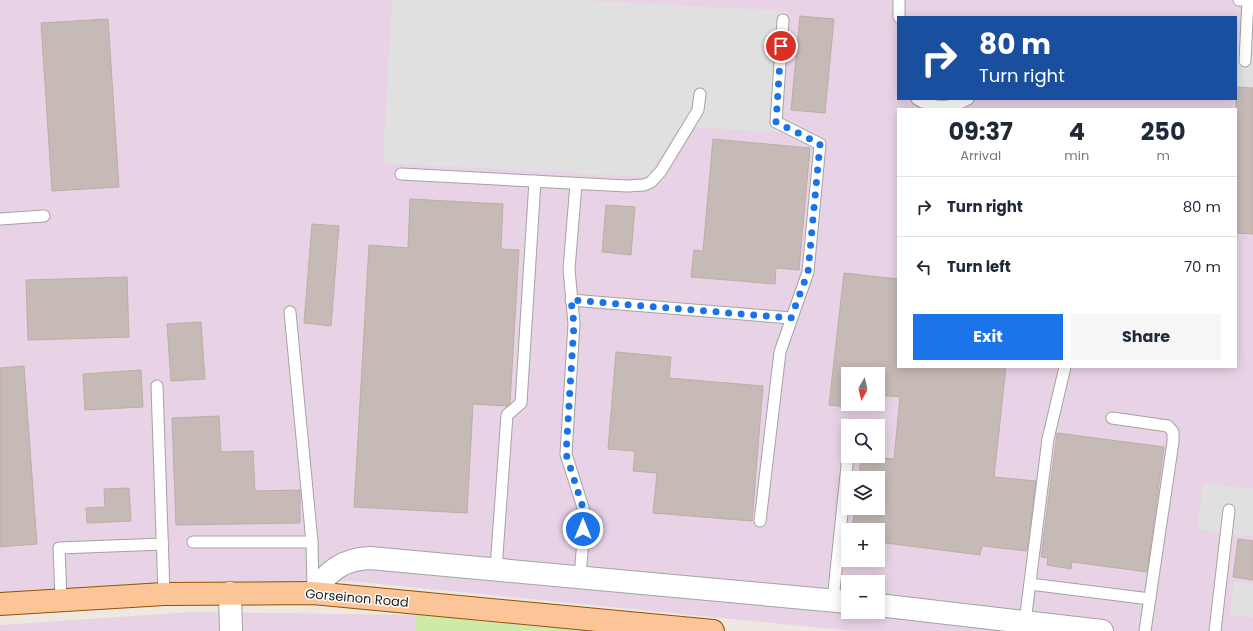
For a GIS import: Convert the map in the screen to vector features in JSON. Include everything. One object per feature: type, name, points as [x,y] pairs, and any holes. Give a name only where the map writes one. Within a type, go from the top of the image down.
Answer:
[{"type":"main road","name":"Gorseinon Road","points":[[0,604],[61,599],[164,594],[313,593],[713,631]]},
{"type":"street","points":[[313,593],[322,580],[335,568],[358,559],[387,559],[840,601]]},
{"type":"street","points":[[230,593],[231,631]]},
{"type":"street","points":[[885,606],[1102,631]]},
{"type":"lane","points":[[899,0],[899,16]]},
{"type":"lane","points":[[1239,0],[1248,0],[1245,62]]},
{"type":"lane","points":[[760,521],[780,352],[808,272],[820,144],[776,122],[783,20]]},
{"type":"lane","points":[[401,174],[576,184],[644,186],[651,182],[661,171],[698,110],[700,94]]},
{"type":"lane","points":[[920,100],[933,105],[945,106],[957,105],[966,100]]},
{"type":"lane","points":[[496,569],[507,415],[520,403],[535,181]]},
{"type":"lane","points":[[576,184],[569,269],[574,324],[566,454],[585,514],[580,577]]},
{"type":"lane","points":[[0,219],[44,216]]},
{"type":"lane","points":[[571,300],[791,318]]},
{"type":"lane","points":[[290,312],[312,542],[313,593]]},
{"type":"lane","points":[[1025,622],[1048,439],[1065,368]]},
{"type":"lane","points":[[156,386],[164,594]]},
{"type":"lane","points":[[1112,418],[1168,426],[1173,432],[1173,442],[1145,631]]},
{"type":"lane","points":[[840,601],[848,463]]},
{"type":"lane","points":[[1215,631],[1229,510]]},
{"type":"lane","points":[[193,542],[312,542]]},
{"type":"lane","points":[[61,599],[59,548],[162,544]]},
{"type":"lane","points":[[1030,584],[1150,599]]},
{"type":"shaded area","points":[[0,0],[1253,0],[1253,631],[851,631],[350,581],[37,591],[0,594]]},
{"type":"shaded area","points":[[392,0],[578,0],[788,11],[781,132],[680,127],[647,177],[383,163]]},
{"type":"shaded area","points":[[1237,35],[1253,35],[1253,88],[1237,87]]},
{"type":"shaded area","points":[[1203,483],[1253,489],[1253,537],[1197,529]]},
{"type":"shaded area","points":[[1234,582],[1253,584],[1253,618],[1230,615]]},
{"type":"shaded area","points":[[192,612],[416,615],[584,631],[0,631],[0,625]]},
{"type":"green space","points":[[416,615],[584,631],[415,631]]},
{"type":"building","points":[[800,16],[834,19],[825,113],[791,110]]},
{"type":"building","points":[[108,19],[119,187],[52,191],[41,23]]},
{"type":"building","points":[[1237,87],[1253,88],[1253,234],[1237,233]]},
{"type":"building","points":[[713,139],[810,148],[799,270],[776,268],[775,284],[691,277],[694,250],[703,251]]},
{"type":"building","points":[[410,199],[503,204],[501,249],[519,250],[510,403],[507,406],[473,404],[467,513],[354,507],[369,245],[408,248]]},
{"type":"building","points":[[606,205],[635,207],[631,255],[602,252]]},
{"type":"building","points":[[312,224],[339,226],[331,326],[304,323]]},
{"type":"building","points":[[844,273],[897,279],[897,368],[1006,368],[994,477],[1036,481],[1027,551],[982,546],[980,555],[885,543],[885,523],[853,523],[854,515],[885,515],[885,471],[860,471],[860,463],[885,463],[885,458],[894,459],[900,397],[885,396],[885,367],[841,367],[841,406],[829,405]]},
{"type":"building","points":[[127,277],[129,337],[28,340],[26,280]]},
{"type":"building","points":[[201,322],[205,379],[171,381],[167,324]]},
{"type":"building","points":[[616,352],[671,357],[669,378],[763,386],[752,521],[653,513],[657,473],[633,471],[635,451],[608,449]]},
{"type":"building","points":[[24,366],[37,544],[0,547],[0,368]]},
{"type":"building","points":[[141,370],[143,407],[85,410],[83,374]]},
{"type":"building","points":[[219,416],[221,452],[253,451],[255,491],[300,490],[300,523],[176,525],[172,418]]},
{"type":"building","points":[[1057,433],[1164,447],[1147,572],[1072,562],[1071,569],[1047,565],[1048,558],[1041,557]]},
{"type":"building","points":[[129,488],[131,521],[87,523],[86,508],[105,507],[104,489]]},
{"type":"building","points":[[1238,539],[1253,541],[1253,580],[1233,577]]},
{"type":"route","points":[[583,529],[585,514],[566,454],[574,324],[571,300],[791,318],[808,272],[820,144],[776,122],[781,46]]}]
